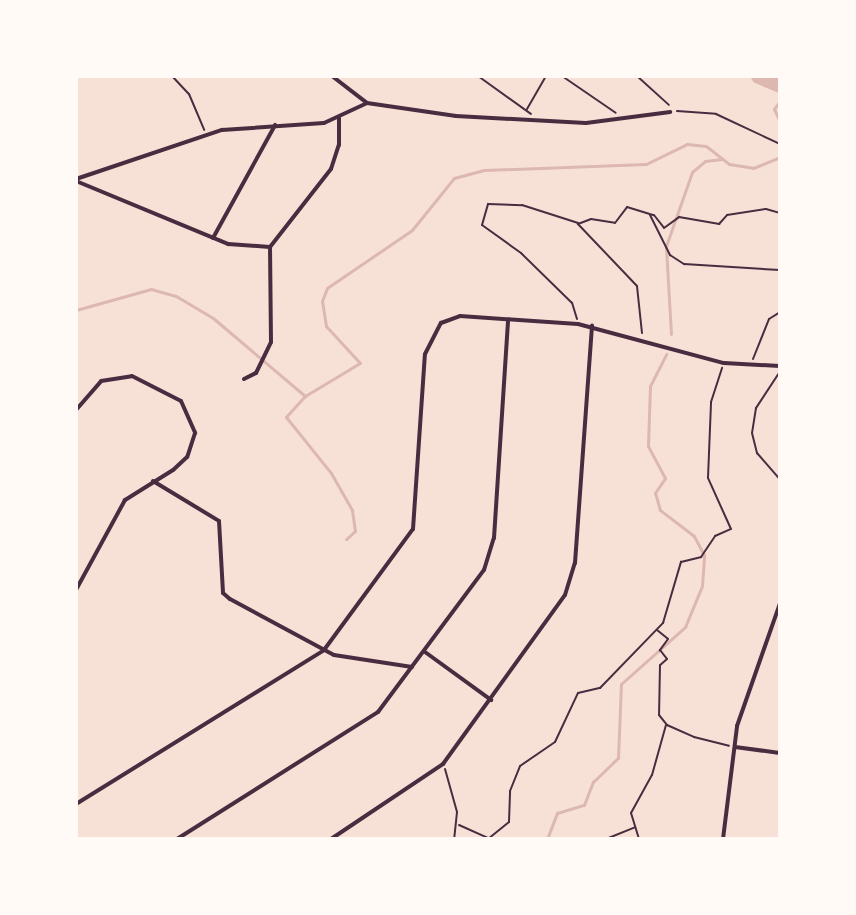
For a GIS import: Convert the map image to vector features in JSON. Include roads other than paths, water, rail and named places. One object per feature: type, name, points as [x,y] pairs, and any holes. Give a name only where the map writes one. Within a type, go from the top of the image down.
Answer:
[{"type":"street","points":[[332,76],[367,103],[529,123],[623,119],[670,112]]},
{"type":"street","points":[[76,180],[206,135],[339,118],[367,103]]},
{"type":"street","points":[[244,379],[256,373],[266,359],[274,308],[270,247],[331,169],[339,145],[339,118]]},
{"type":"street","points":[[213,238],[275,125]]},
{"type":"street","points":[[76,180],[213,238],[241,247],[270,247]]},
{"type":"street","points":[[76,804],[324,650],[413,529],[425,354],[433,331],[460,316],[578,324],[642,338],[724,363],[780,369]]},
{"type":"street","points":[[177,839],[363,725],[425,652],[491,555],[508,319]]},
{"type":"street","points":[[331,839],[443,764],[557,610],[570,583],[592,326]]},
{"type":"street","points":[[76,410],[93,387],[116,375],[132,376],[181,401],[192,417],[193,443],[173,470],[135,491],[115,514],[76,590]]},
{"type":"street","points":[[153,481],[219,521],[223,593],[324,650],[412,667]]},
{"type":"street","points":[[723,839],[734,747],[780,603]]},
{"type":"street","points":[[425,652],[491,700]]},
{"type":"street","points":[[734,747],[780,753]]},
{"type":"waterway","points":[[759,76],[780,85]]},
{"type":"waterway","points":[[780,101],[774,109],[780,122]]},
{"type":"waterway","points":[[76,310],[151,289],[176,296],[213,318],[305,396],[360,363],[326,326],[322,301],[327,288],[412,230],[454,178],[484,170],[646,164],[687,144],[706,146],[729,164],[753,168],[780,157]]},
{"type":"waterway","points":[[671,334],[666,246],[692,172],[705,161],[722,159]]},
{"type":"waterway","points":[[547,839],[557,813],[584,805],[593,782],[618,758],[621,684],[685,627],[702,586],[704,555],[694,536],[660,510],[655,493],[665,478],[648,446],[650,386],[666,354]]},
{"type":"waterway","points":[[304,397],[286,417],[331,473],[352,510],[355,531],[346,539]]}]
